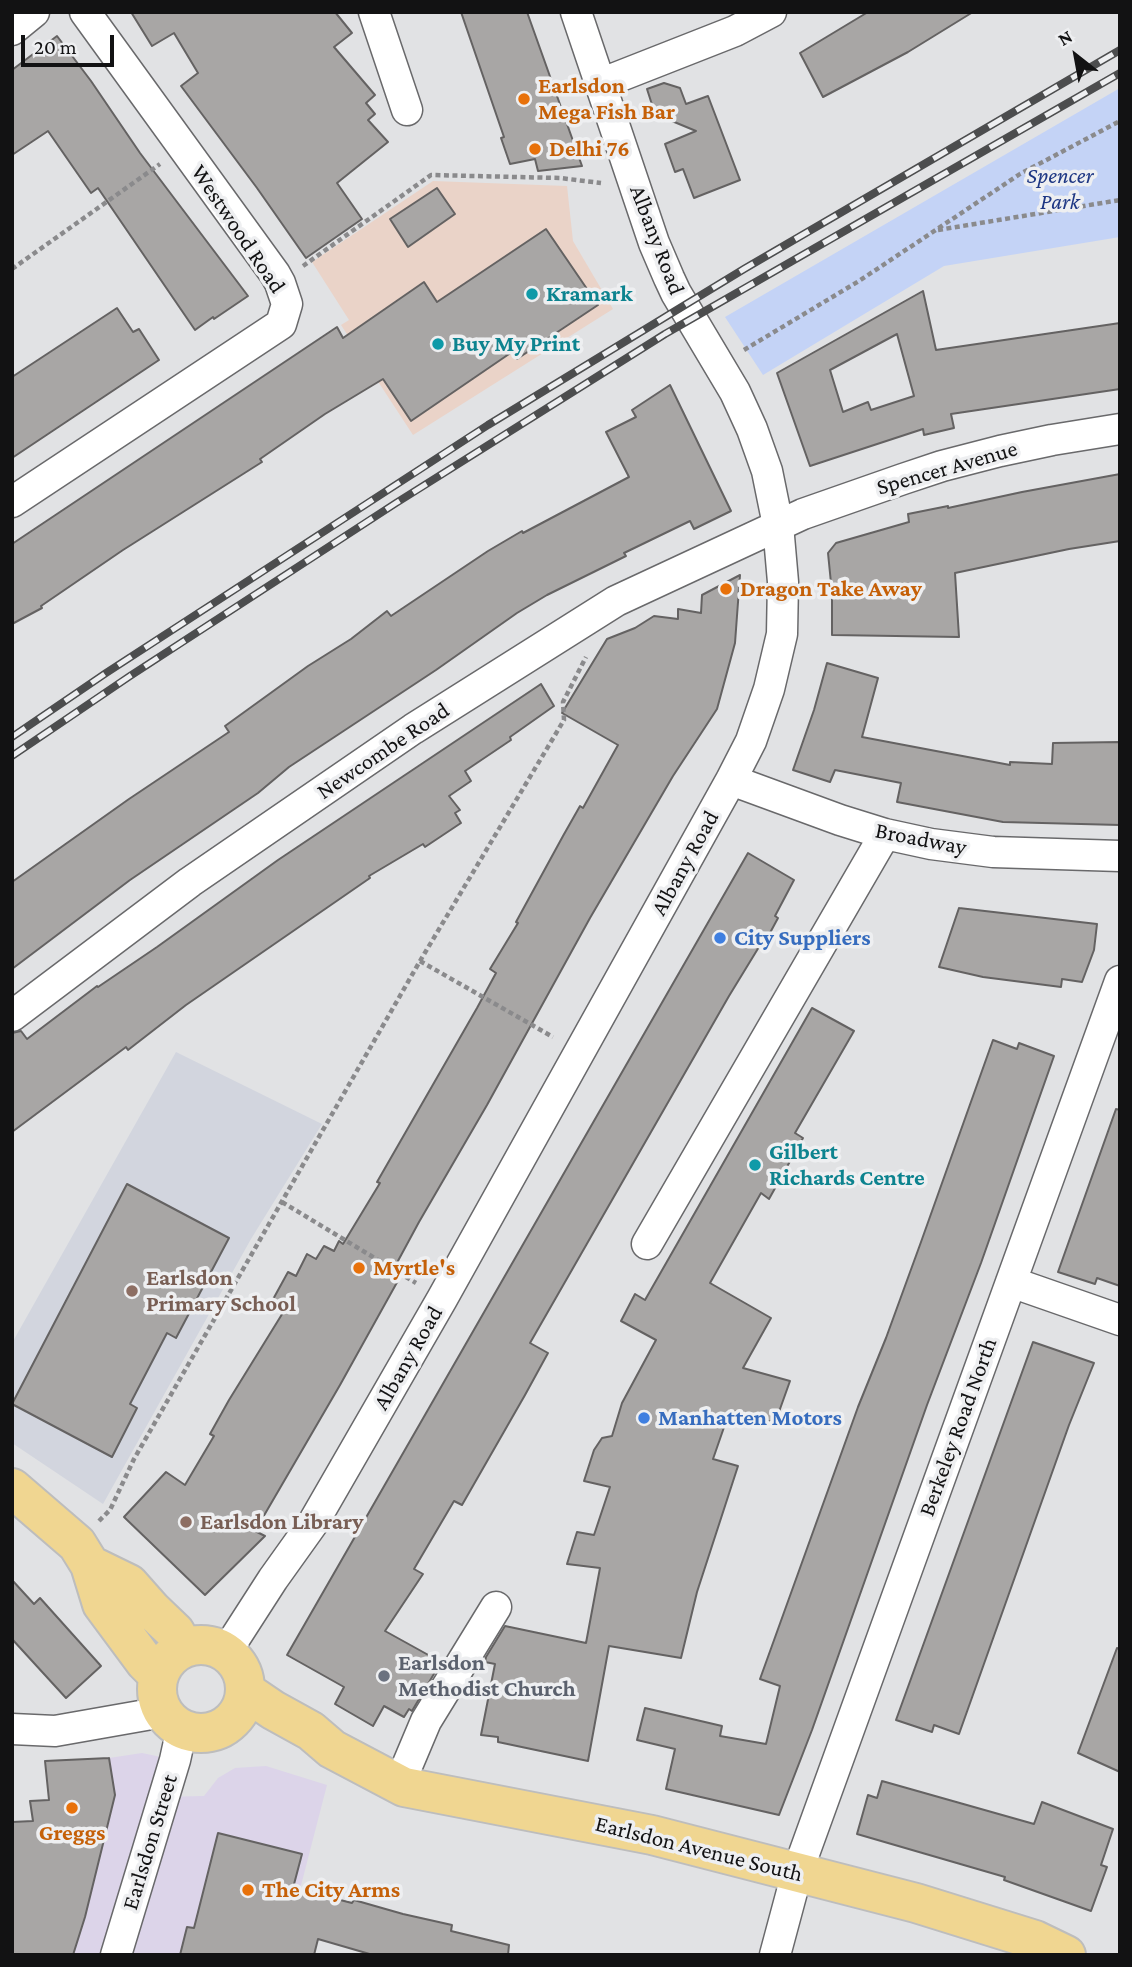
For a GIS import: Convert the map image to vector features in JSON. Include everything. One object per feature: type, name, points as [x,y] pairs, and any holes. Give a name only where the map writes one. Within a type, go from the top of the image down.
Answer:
[{"type":"main road","points":[[12,1488],[83,1554],[129,1584],[175,1632],[184,1648]]},
{"type":"main road","points":[[83,1554],[102,1604],[181,1711],[232,1718],[245,1691],[239,1666],[226,1652],[210,1646],[193,1645],[184,1648],[167,1661],[181,1711]]},
{"type":"main road","name":"Earlsdon Avenue South","points":[[245,1691],[311,1731],[332,1749],[399,1785],[652,1835],[930,1908],[1035,1940],[1066,1955]]},
{"type":"main road","name":"Earlsdon Avenue South","points":[[181,1711],[264,1733],[295,1746],[332,1749]]},
{"type":"street","points":[[12,30],[34,12]]},
{"type":"street","name":"Westwood Road","points":[[12,502],[281,324],[287,304],[280,283],[85,12]]},
{"type":"street","points":[[374,12],[407,110]]},
{"type":"street","name":"Albany Road","points":[[226,1652],[313,1523],[442,1299],[731,779],[751,741],[769,689],[782,634],[783,582],[778,525],[767,471],[735,392],[676,293],[654,243],[576,12]]},
{"type":"street","points":[[600,84],[736,31],[771,12]]},
{"type":"street","name":"Spencer Avenue","points":[[778,525],[834,502],[942,466],[1052,440],[1120,429]]},
{"type":"street","name":"Newcombe Road","points":[[12,1016],[190,882],[413,729],[616,601],[778,525]]},
{"type":"street","name":"Broadway","points":[[731,779],[840,820],[931,844],[993,852],[1120,856]]},
{"type":"street","points":[[647,1244],[885,834]]},
{"type":"street","name":"Berkeley Road North","points":[[775,1955],[797,1873],[1120,981]]},
{"type":"street","points":[[1011,1282],[1120,1320]]},
{"type":"street","points":[[399,1785],[426,1721],[496,1607]]},
{"type":"street","points":[[12,1729],[55,1731],[181,1711]]},
{"type":"street","name":"Earlsdon Street","points":[[116,1955],[175,1760],[181,1711]]},
{"type":"path","points":[[718,362],[746,349],[859,281],[1020,174],[1120,121]]},
{"type":"path","points":[[12,269],[183,148]]},
{"type":"path","points":[[280,283],[431,175],[591,181]]},
{"type":"path","points":[[934,231],[1120,200]]},
{"type":"path","points":[[83,1554],[110,1510],[134,1459],[420,961],[564,720],[563,702],[592,646]]},
{"type":"path","points":[[420,961],[579,1052]]},
{"type":"path","points":[[282,1202],[442,1299]]},
{"type":"shaded area","points":[[433,181],[567,186],[573,241],[613,309],[413,435],[341,325],[349,320],[312,262]]},
{"type":"shaded area","name":"Earlsdon Primary School","points":[[176,1052],[322,1124],[251,1239],[103,1504],[12,1443],[12,1343]]},
{"type":"shaded area","points":[[142,1753],[175,1760],[164,1797],[204,1796],[218,1778],[235,1768],[266,1766],[327,1785],[283,1955],[73,1955],[115,1795],[109,1758]]},
{"type":"green space","name":"Spencer Park","points":[[1120,88],[1120,237],[944,266],[763,375],[725,317]]},
{"type":"building","points":[[131,12],[335,12],[352,33],[334,47],[375,95],[366,103],[375,114],[368,120],[388,142],[337,183],[362,219],[306,258],[181,86],[198,73],[174,33],[152,46]]},
{"type":"building","points":[[461,12],[527,12],[582,166],[538,171],[535,159],[510,164],[501,138],[504,137]]},
{"type":"building","points":[[868,12],[973,12],[908,52],[823,97],[800,53]]},
{"type":"building","points":[[57,36],[140,153],[248,296],[195,330],[98,188],[91,193],[48,131],[12,155],[12,70]]},
{"type":"building","points":[[664,83],[680,88],[686,104],[708,96],[740,180],[694,198],[683,169],[675,172],[665,144],[696,131],[655,114],[647,89]]},
{"type":"building","points":[[437,188],[455,214],[408,247],[390,219]]},
{"type":"building","points":[[546,229],[598,305],[517,359],[512,352],[411,421],[383,379],[325,414],[260,459],[262,462],[123,550],[41,606],[42,608],[12,624],[12,544],[337,327],[343,338],[424,282],[437,302]]},
{"type":"building","points":[[923,291],[936,350],[1120,323],[1120,389],[951,414],[954,428],[924,435],[923,429],[810,466],[777,373]],"holes":[[[897,334],[914,396],[871,410],[868,402],[843,412],[830,370]]]},
{"type":"building","points":[[117,308],[133,332],[139,329],[159,360],[12,458],[12,377]]},
{"type":"building","points":[[670,385],[731,511],[694,529],[690,521],[624,553],[626,556],[517,613],[289,767],[258,793],[130,880],[12,969],[12,882],[229,732],[225,726],[387,611],[391,616],[522,531],[523,533],[629,477],[606,432],[636,417],[632,410]]},
{"type":"building","points":[[1120,474],[1120,541],[955,573],[959,637],[832,635],[828,553],[836,543],[909,522],[908,514]]},
{"type":"building","points":[[740,575],[735,643],[717,709],[673,776],[590,918],[419,1222],[392,1272],[400,1277],[255,1531],[265,1536],[205,1595],[124,1517],[166,1472],[185,1485],[214,1436],[210,1434],[229,1400],[284,1311],[271,1303],[288,1272],[296,1276],[307,1254],[316,1259],[324,1246],[334,1251],[339,1241],[343,1244],[477,1008],[496,973],[490,969],[518,923],[516,922],[580,806],[583,808],[618,745],[562,713],[607,639],[635,628],[654,616],[678,619],[678,609],[701,613],[702,595]]},
{"type":"building","points":[[827,663],[878,678],[862,737],[1010,765],[1010,762],[1052,764],[1053,743],[1120,742],[1120,825],[1003,822],[897,802],[901,783],[835,770],[830,782],[793,770]]},
{"type":"building","points":[[541,684],[554,706],[465,771],[471,781],[449,796],[460,810],[455,813],[461,823],[425,847],[423,844],[369,876],[370,878],[186,1005],[128,1050],[126,1047],[12,1132],[12,1033],[21,1031],[27,1039],[97,986],[157,947],[278,860]]},
{"type":"building","points":[[748,853],[794,880],[775,916],[778,918],[729,996],[530,1343],[548,1353],[525,1395],[462,1505],[454,1501],[414,1569],[423,1574],[385,1631],[441,1662],[412,1711],[409,1709],[404,1717],[384,1706],[373,1726],[335,1704],[344,1687],[287,1655]]},
{"type":"building","points":[[959,908],[1097,924],[1094,950],[1082,982],[1062,979],[1061,987],[983,977],[939,967]]},
{"type":"building","points":[[812,1008],[854,1031],[795,1133],[803,1138],[769,1199],[761,1193],[710,1283],[771,1318],[743,1368],[790,1381],[775,1423],[730,1410],[713,1459],[738,1466],[697,1592],[681,1658],[609,1646],[588,1761],[498,1742],[498,1737],[481,1735],[495,1664],[485,1662],[486,1657],[505,1626],[586,1643],[600,1568],[567,1564],[577,1532],[594,1535],[610,1487],[584,1481],[594,1450],[602,1438],[612,1436],[622,1403],[656,1340],[621,1321],[635,1294],[645,1300]]},
{"type":"building","points":[[993,1040],[1017,1049],[1019,1043],[1054,1056],[779,1815],[666,1789],[675,1749],[637,1740],[645,1708],[722,1726],[720,1736],[766,1744],[780,1686],[760,1679]]},
{"type":"building","points":[[1116,1109],[1120,1110],[1120,1286],[1097,1278],[1095,1284],[1058,1272]]},
{"type":"building","points":[[127,1184],[229,1238],[176,1338],[167,1333],[130,1404],[137,1408],[112,1457],[12,1404]]},
{"type":"building","points":[[1033,1342],[1094,1363],[1069,1425],[959,1734],[934,1725],[932,1732],[896,1720]]},
{"type":"building","points":[[12,1580],[34,1604],[40,1598],[101,1666],[66,1698],[12,1639]]},
{"type":"building","points":[[1117,1648],[1120,1649],[1120,1772],[1078,1753]]},
{"type":"building","points":[[109,1758],[115,1795],[73,1955],[12,1955],[12,1822],[33,1821],[30,1801],[49,1800],[45,1761]]},
{"type":"building","points":[[882,1781],[1034,1824],[1042,1802],[1113,1829],[1101,1865],[1107,1867],[1091,1911],[1004,1880],[1005,1877],[857,1834],[868,1795],[877,1798]]},
{"type":"building","points":[[218,1833],[302,1854],[293,1888],[352,1903],[354,1900],[452,1925],[451,1931],[509,1945],[508,1955],[373,1955],[318,1939],[314,1955],[180,1955],[187,1927],[194,1928]]},
{"type":"railway","points":[[12,737],[488,425],[744,269],[1120,50]]},
{"type":"railway","points":[[12,756],[396,503],[665,334],[1120,73]]},
{"type":"place","name":"Earlsdon Mega Fish Bar","points":[[524,99]]},
{"type":"place","name":"Delhi 76","points":[[535,149]]},
{"type":"place","name":"Kramark","points":[[532,294]]},
{"type":"place","name":"Buy My Print","points":[[438,344]]},
{"type":"place","name":"Dragon Take Away","points":[[726,589]]},
{"type":"place","name":"City Suppliers","points":[[720,938]]},
{"type":"place","name":"Gilbert Richards Centre","points":[[755,1165]]},
{"type":"place","name":"Myrtle's","points":[[359,1268]]},
{"type":"place","name":"Earlsdon Primary School","points":[[132,1291]]},
{"type":"place","name":"Manhatten Motors","points":[[644,1418]]},
{"type":"place","name":"Earlsdon Library","points":[[186,1522]]},
{"type":"place","name":"Earlsdon Methodist Church","points":[[384,1676]]},
{"type":"place","name":"Greggs","points":[[72,1808]]},
{"type":"place","name":"The City Arms","points":[[248,1890]]}]
